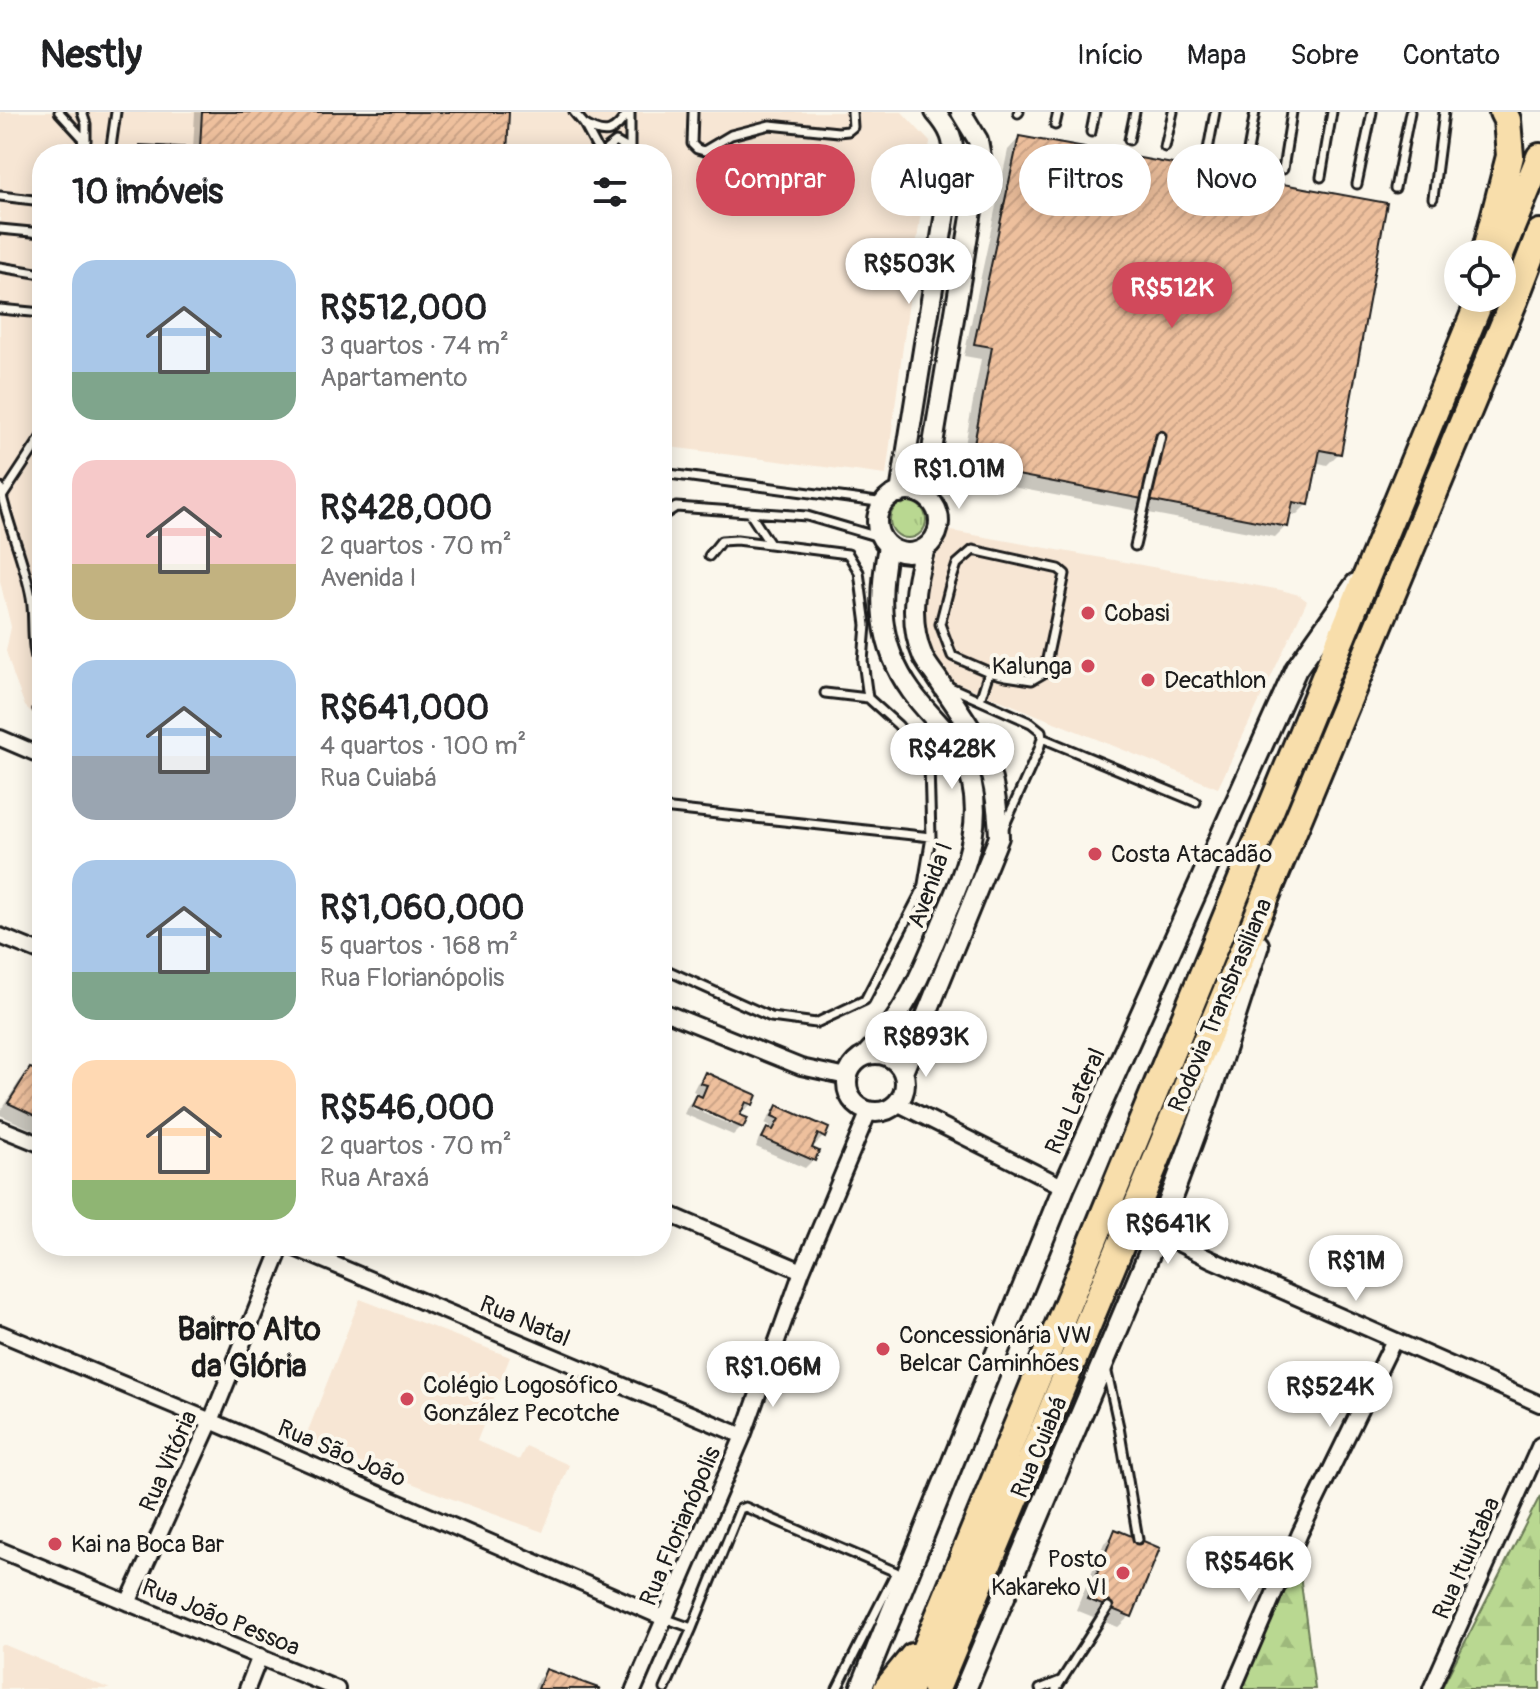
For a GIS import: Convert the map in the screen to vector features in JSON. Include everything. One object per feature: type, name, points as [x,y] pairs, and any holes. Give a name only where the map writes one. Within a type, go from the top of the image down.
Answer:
[{"type":"highway","points":[[1489,240],[1510,156],[1507,120],[1503,112]]},
{"type":"highway","points":[[1506,240],[1540,157]]},
{"type":"highway","name":"Rodovia Transbrasiliana","points":[[1516,295],[1540,233]]},
{"type":"highway","points":[[1516,296],[1540,255]]},
{"type":"highway","points":[[1461,346],[1470,312]]},
{"type":"highway","name":"Rodovia Transbrasiliana","points":[[909,1689],[1475,312]]},
{"type":"highway","name":"Rodovia Transbrasiliana","points":[[936,1689],[1509,312]]},
{"type":"highway","points":[[887,1689],[932,1632]]},
{"type":"main road","name":"Rua Lateral","points":[[861,1689],[1064,1187],[1296,669],[1376,554]]},
{"type":"main road","name":"Rua Cuiabá","points":[[965,1689],[1158,1233],[1212,1087],[1299,816]]},
{"type":"street","points":[[892,498],[910,492],[927,497],[938,513],[937,533],[925,548],[916,552],[896,551],[885,542],[878,520],[892,498],[954,149],[948,127],[935,112]]},
{"type":"street","points":[[927,497],[930,462],[981,157],[978,140],[961,112]]},
{"type":"street","name":"Avenida I","points":[[865,1056],[886,1035],[917,986],[967,862],[975,815],[973,786],[963,758],[947,733],[911,691],[895,665],[884,634],[885,542]]},
{"type":"street","name":"Avenida I","points":[[903,1072],[999,837],[998,806],[979,742],[924,658],[917,636],[913,604],[916,577],[925,548]]},
{"type":"street","points":[[0,738],[32,752]]},
{"type":"street","points":[[0,936],[32,949]]},
{"type":"street","points":[[672,1015],[801,1067],[847,1077]]},
{"type":"street","points":[[883,1054],[898,1064],[903,1072],[904,1094],[884,1111],[862,1108],[848,1091],[847,1077],[851,1068],[865,1056],[883,1054]]},
{"type":"street","points":[[897,1103],[1064,1187]]},
{"type":"street","name":"Rua Florianópolis","points":[[634,1689],[743,1436],[802,1271],[869,1111]]},
{"type":"street","points":[[0,1128],[32,1141]]},
{"type":"street","points":[[672,1215],[802,1271]]},
{"type":"street","points":[[1158,1233],[1210,1259],[1540,1404]]},
{"type":"street","name":"Rua Vitória","points":[[128,1603],[211,1421],[278,1256]]},
{"type":"street","name":"Rua Natal","points":[[314,1256],[743,1436]]},
{"type":"street","name":"Rua São João","points":[[0,1333],[664,1618]]},
{"type":"street","points":[[1233,1689],[1300,1533],[1394,1340]]},
{"type":"street","name":"Rua Ituiutaba","points":[[1431,1689],[1540,1445]]},
{"type":"street","name":"Rua João Pessoa","points":[[0,1550],[337,1689]]},
{"type":"street","points":[[247,1689],[260,1656]]},
{"type":"lane","points":[[59,112],[82,137],[83,144]]},
{"type":"lane","points":[[82,112],[86,124],[85,144]]},
{"type":"lane","points":[[111,144],[116,112]]},
{"type":"lane","points":[[574,112],[597,144]]},
{"type":"lane","points":[[584,124],[598,133],[610,132],[629,112]]},
{"type":"lane","points":[[629,112],[630,144]]},
{"type":"lane","points":[[693,112],[692,144],[704,151],[731,135],[770,125],[848,131],[853,127],[852,112]]},
{"type":"lane","points":[[1055,125],[1058,112]]},
{"type":"lane","points":[[1091,132],[1095,112]]},
{"type":"lane","points":[[1129,140],[1135,112]]},
{"type":"lane","points":[[1165,147],[1173,112]]},
{"type":"lane","points":[[1209,144],[1215,112]]},
{"type":"lane","points":[[1249,144],[1255,112]]},
{"type":"lane","points":[[1285,156],[1292,112]]},
{"type":"lane","points":[[1321,177],[1332,112]]},
{"type":"lane","points":[[1357,184],[1372,112]]},
{"type":"lane","points":[[1395,188],[1410,112]]},
{"type":"lane","points":[[1433,198],[1444,112]]},
{"type":"lane","points":[[0,196],[32,200]]},
{"type":"lane","points":[[0,229],[32,232]]},
{"type":"lane","points":[[0,267],[32,272]]},
{"type":"lane","points":[[0,309],[32,312]]},
{"type":"lane","points":[[1135,546],[1161,436]]},
{"type":"lane","points":[[2,497],[32,451]]},
{"type":"lane","points":[[672,474],[892,498]]},
{"type":"lane","points":[[0,487],[31,597],[32,611]]},
{"type":"lane","points":[[672,510],[676,507],[807,516],[885,542]]},
{"type":"lane","points":[[749,512],[770,544]]},
{"type":"lane","points":[[709,556],[721,541],[737,540],[848,554],[859,572],[866,625],[863,661],[868,698]]},
{"type":"lane","points":[[973,550],[1059,569],[1065,574],[1044,673],[1032,680],[989,672],[952,656],[940,624],[957,564],[973,550]]},
{"type":"lane","points":[[980,700],[989,672]]},
{"type":"lane","points":[[940,682],[1031,723],[1041,731],[1039,749],[999,837]]},
{"type":"lane","points":[[672,972],[771,1017],[816,1023],[865,1000],[922,890],[931,837],[929,764],[898,725],[868,698],[825,693]]},
{"type":"lane","points":[[1042,738],[1196,802]]},
{"type":"lane","points":[[672,809],[931,837]]},
{"type":"lane","points":[[1104,1360],[1115,1403],[1138,1539]]},
{"type":"lane","points":[[665,1689],[740,1509],[745,1507],[896,1572],[837,1689]]},
{"type":"lane","points":[[1056,1689],[1108,1607]]},
{"type":"lane","points":[[664,1618],[692,1628]]},
{"type":"lane","points":[[1040,1689],[1060,1680]]},
{"type":"shaded area","points":[[0,112],[902,112],[930,142],[871,144],[871,216],[920,216],[886,475],[672,447],[672,144],[32,144],[32,713],[25,706],[6,651],[11,627],[0,581]]},
{"type":"shaded area","points":[[946,530],[1281,590],[1299,595],[1307,601],[1218,788],[935,674],[923,663],[920,574]]},
{"type":"shaded area","name":"Colégio Logosófico González Pecotche","points":[[360,1299],[510,1357],[477,1441],[519,1460],[526,1446],[569,1465],[543,1532],[304,1441]]},
{"type":"shaded area","points":[[0,1645],[5,1645],[110,1689],[0,1689]]},
{"type":"green space","points":[[908,502],[921,507],[926,520],[921,533],[908,538],[895,533],[890,520],[895,507]]},
{"type":"green space","points":[[1540,1496],[1540,1689],[1441,1689]]},
{"type":"green space","points":[[1298,1560],[1315,1689],[1242,1689]]},
{"type":"building","points":[[202,112],[509,112],[507,144],[200,144]]},
{"type":"building","points":[[1019,136],[1063,144],[1019,144],[1019,216],[1151,216],[1151,160],[1167,163],[1167,216],[1285,216],[1285,184],[1387,203],[1341,454],[1320,450],[1309,505],[1293,502],[1288,527],[970,466],[992,347],[974,344]]},
{"type":"building","points":[[30,1068],[32,1069],[32,1114],[8,1103]]},
{"type":"building","points":[[705,1072],[757,1095],[753,1105],[746,1102],[740,1115],[748,1118],[743,1128],[691,1105],[696,1094],[702,1097],[707,1085],[700,1083]]},
{"type":"building","points":[[777,1105],[829,1128],[825,1138],[818,1134],[812,1148],[819,1151],[815,1161],[762,1138],[767,1128],[773,1130],[779,1119],[772,1116]]},
{"type":"building","name":"Posto Kakareko VI","points":[[1115,1529],[1160,1548],[1132,1617],[1087,1599]]},
{"type":"building","points":[[546,1669],[601,1689],[538,1689]]},
{"type":"place","name":"Cobasi","points":[[1088,613]]},
{"type":"place","name":"Kalunga","points":[[1088,666]]},
{"type":"place","name":"Decathlon","points":[[1148,680]]},
{"type":"place","name":"Costa Atacadão","points":[[1095,854]]},
{"type":"place","name":"Concessionária VW Belcar Caminhões","points":[[883,1349]]},
{"type":"place","name":"Colégio Logosófico González Pecotche","points":[[407,1399]]},
{"type":"place","name":"Kai na Boca Bar","points":[[55,1544]]},
{"type":"place","name":"Posto Kakareko VI","points":[[1123,1573]]},
{"type":"district","name":"Bairro Alto da Glória","points":[[249,1348]]}]
